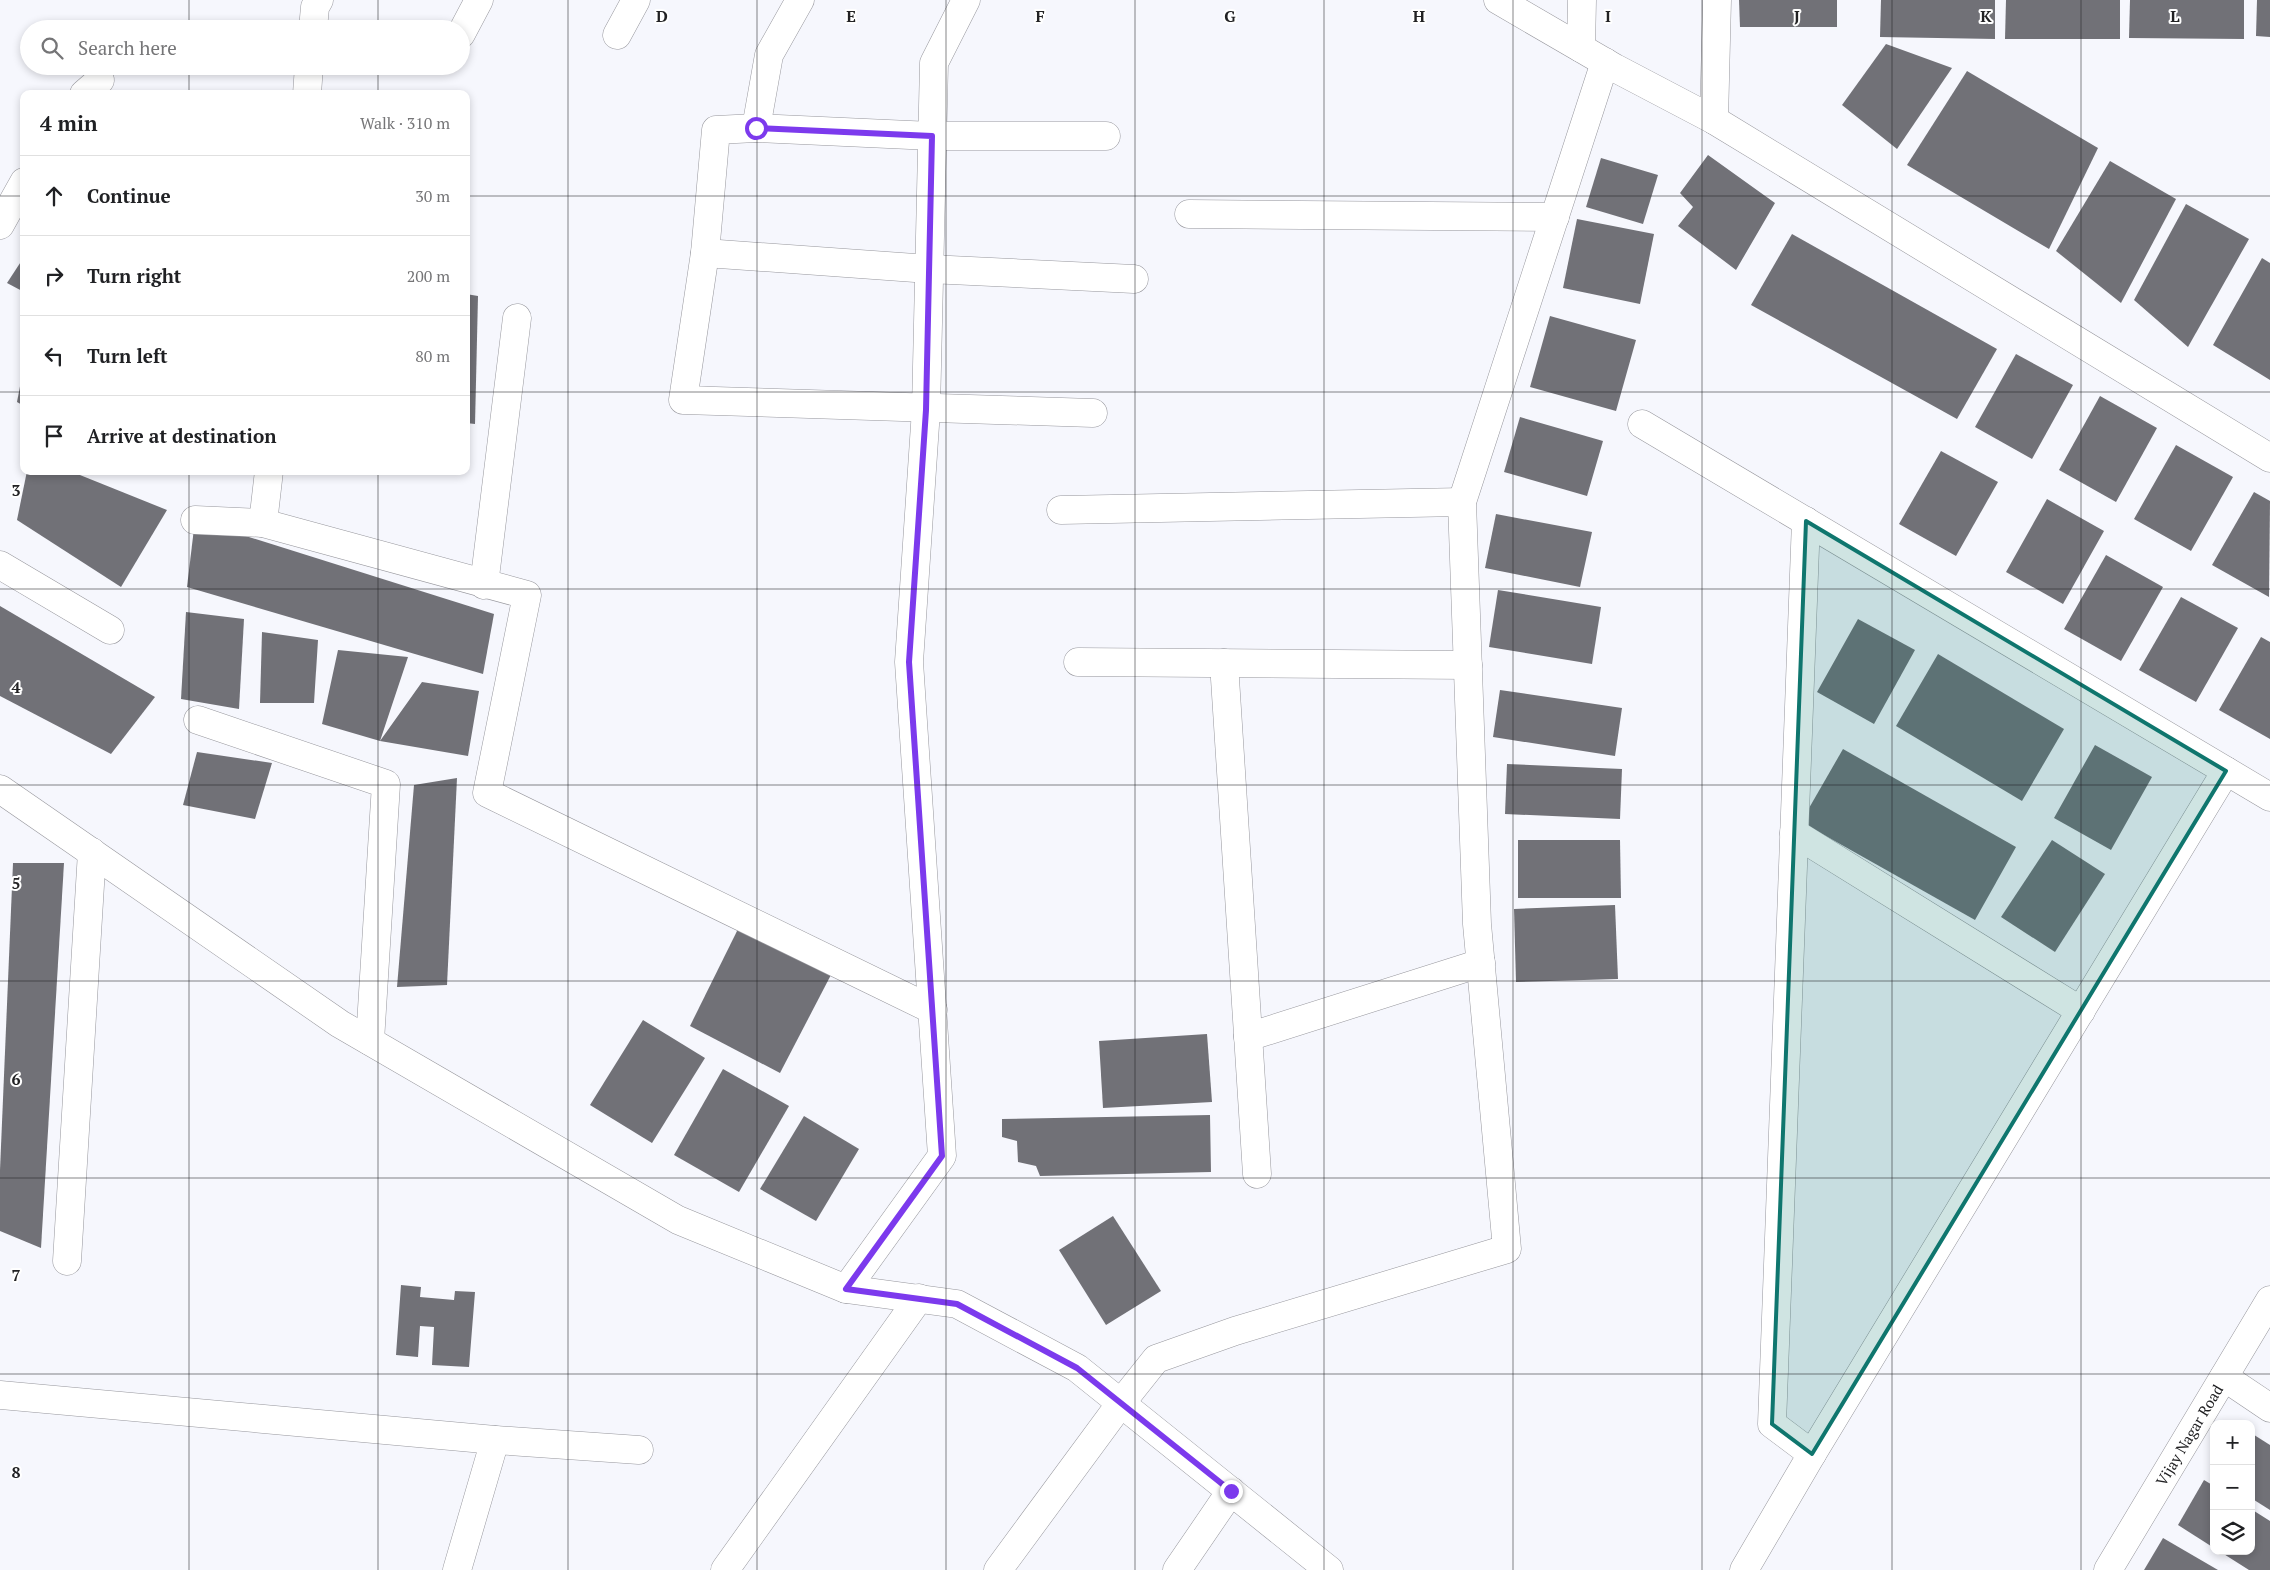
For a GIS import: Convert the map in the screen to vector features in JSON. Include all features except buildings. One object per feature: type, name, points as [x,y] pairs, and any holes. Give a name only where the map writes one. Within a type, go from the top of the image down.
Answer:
[{"type":"street","points":[[314,20],[316,6],[319,0]]},
{"type":"street","points":[[469,20],[480,0]]},
{"type":"street","points":[[617,35],[636,0]]},
{"type":"street","points":[[756,128],[768,55],[800,0]]},
{"type":"street","points":[[846,1289],[942,1156],[909,662],[926,410],[934,63],[966,0]]},
{"type":"street","points":[[1498,0],[1605,62],[1714,120],[2270,458]]},
{"type":"street","points":[[1581,48],[1582,0]]},
{"type":"street","points":[[1714,120],[1718,0]]},
{"type":"street","points":[[998,1570],[1121,1403],[1156,1359],[1235,1330],[1508,1249],[1477,924],[1462,502],[1605,62]]},
{"type":"street","points":[[307,90],[309,75]]},
{"type":"street","points":[[1093,413],[926,410],[683,400],[705,252],[716,130],[756,128],[932,136],[1106,136]]},
{"type":"street","points":[[0,225],[20,189]]},
{"type":"street","points":[[1189,214],[1554,217]]},
{"type":"street","points":[[705,252],[929,269],[1134,279]]},
{"type":"street","points":[[484,585],[517,318]]},
{"type":"street","points":[[1642,424],[2270,797]]},
{"type":"street","points":[[264,523],[269,475]]},
{"type":"street","points":[[1061,510],[1462,502]]},
{"type":"street","points":[[195,520],[264,523],[526,595],[487,793],[932,1010]]},
{"type":"street","points":[[1806,521],[1772,1424],[1812,1454]]},
{"type":"street","points":[[0,565],[110,630]]},
{"type":"street","points":[[1078,662],[1468,665]]},
{"type":"street","points":[[1224,663],[1257,1174]]},
{"type":"street","points":[[198,720],[386,784],[370,1041]]},
{"type":"street","points":[[1744,1570],[1812,1454],[2226,771]]},
{"type":"street","points":[[0,788],[340,1024],[678,1220],[846,1289],[957,1304],[1077,1368],[1329,1570]]},
{"type":"street","points":[[1794,833],[2081,1011]]},
{"type":"street","points":[[67,1261],[92,852]]},
{"type":"street","points":[[1248,1037],[1481,963]]},
{"type":"street","points":[[725,1570],[919,1298]]},
{"type":"street","name":"Vijay Nagar Road","points":[[2108,1570],[2270,1300]]},
{"type":"street","points":[[2224,1377],[2270,1408]]},
{"type":"street","points":[[0,1395],[495,1440],[638,1450]]},
{"type":"street","points":[[457,1570],[495,1440]]},
{"type":"street","points":[[1177,1570],[1231,1491]]},
{"type":"highlighted area","points":[[1806,521],[2226,771],[1812,1454],[1772,1424]]},
{"type":"route","points":[[756,128],[932,136],[926,410],[909,662],[942,1156],[846,1289],[957,1304],[1077,1368],[1231,1491]]}]
